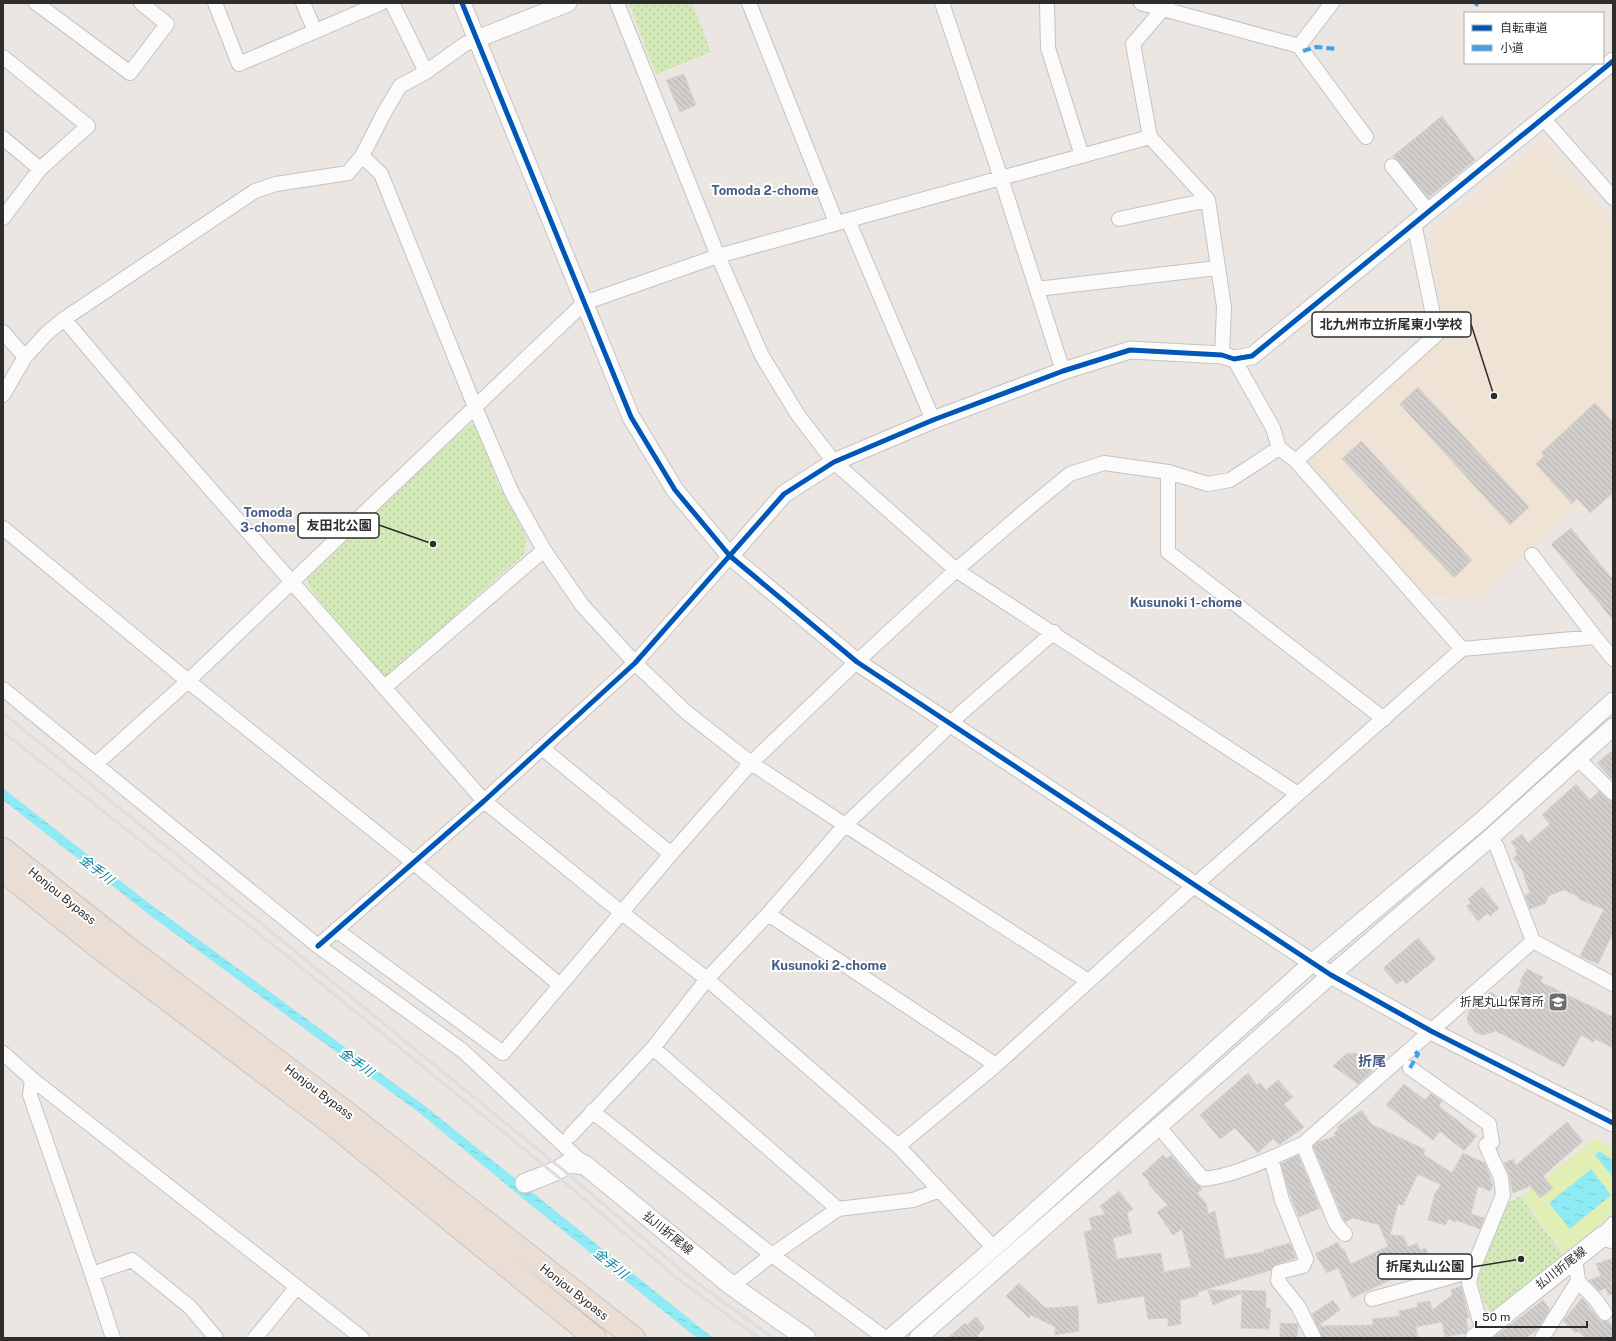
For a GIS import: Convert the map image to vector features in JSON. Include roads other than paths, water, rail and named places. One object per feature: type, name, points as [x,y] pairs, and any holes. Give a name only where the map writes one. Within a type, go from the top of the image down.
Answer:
[{"type":"highway","name":"Honjou Bypass","points":[[3,849],[124,945],[343,1110],[632,1338]]},
{"type":"highway","name":"Honjou Bypass","points":[[3,871],[103,951],[332,1124],[595,1338]]},
{"type":"main road","points":[[525,1183],[552,1171],[562,1169],[569,1163],[586,1165]]},
{"type":"main road","name":"払川折尾線","points":[[586,1165],[732,1286],[806,1338]]},
{"type":"main road","name":"払川折尾線","points":[[1479,1335],[1575,1257],[1610,1233]]},
{"type":"street","points":[[36,3],[130,73],[167,24],[141,3]]},
{"type":"street","points":[[215,3],[240,64],[381,3]]},
{"type":"street","points":[[303,3],[315,31]]},
{"type":"street","points":[[392,3],[426,72]]},
{"type":"street","points":[[462,3],[630,417],[675,490],[730,556],[857,662],[952,723],[1331,975],[1431,1031],[1613,1123]]},
{"type":"street","points":[[617,3],[718,256],[762,356],[798,415],[834,462],[956,570],[1054,632],[1298,794]]},
{"type":"street","points":[[749,3],[842,221],[933,420]]},
{"type":"street","points":[[942,3],[1001,178],[1063,371]]},
{"type":"street","points":[[1047,3],[1048,48],[1082,156]]},
{"type":"street","points":[[1141,3],[1165,7],[1299,46],[1366,136]]},
{"type":"street","points":[[1299,46],[1332,3]]},
{"type":"street","points":[[3,395],[25,357],[47,333],[64,319],[255,191],[276,184],[348,173],[362,156],[384,112],[400,86],[426,72],[465,44],[562,4]]},
{"type":"street","points":[[1165,7],[1133,44],[1150,137],[1208,200],[1224,307],[1228,357],[1274,428],[1279,448],[1296,461],[1462,649]]},
{"type":"street","points":[[3,57],[88,126],[40,169],[3,218]]},
{"type":"street","points":[[318,946],[484,801],[635,663],[784,494],[834,462],[933,420],[1063,371],[1130,350],[1228,357],[1252,356],[1613,61]]},
{"type":"street","points":[[1543,118],[1613,198]]},
{"type":"street","points":[[96,764],[188,680],[584,302],[718,256],[1150,137]]},
{"type":"street","points":[[3,138],[40,169]]},
{"type":"street","points":[[362,156],[381,174],[475,407],[512,493],[544,550],[582,605],[635,663],[686,712],[751,763],[1088,981]]},
{"type":"street","points":[[1392,166],[1428,212]]},
{"type":"street","points":[[1119,219],[1208,200]]},
{"type":"street","points":[[1296,461],[1437,334],[1414,223]]},
{"type":"street","points":[[1036,289],[1217,268]]},
{"type":"street","points":[[64,319],[140,410],[484,801],[622,913],[707,979],[898,1146],[994,1248]]},
{"type":"street","points":[[3,332],[25,357]]},
{"type":"street","points":[[336,930],[503,1053],[671,854],[751,763],[956,570],[1070,474],[1104,462],[1168,472],[1208,484],[1230,480],[1279,448]]},
{"type":"street","points":[[1168,472],[1168,552],[1384,719]]},
{"type":"street","points":[[3,528],[413,862],[560,985]]},
{"type":"street","points":[[385,687],[544,550]]},
{"type":"street","points":[[1532,555],[1613,659]]},
{"type":"street","points":[[570,1136],[653,1048],[707,979],[768,914],[845,825],[961,713],[1054,632]]},
{"type":"street","points":[[898,1146],[996,1065],[1088,981],[1462,649],[1595,637]]},
{"type":"street","points":[[3,689],[318,946],[463,1051],[586,1165]]},
{"type":"street","points":[[890,1338],[994,1248],[1313,962],[1480,822],[1613,701]]},
{"type":"street","points":[[918,1338],[1159,1128],[1331,975],[1490,838],[1613,727]]},
{"type":"street","points":[[542,748],[671,854]]},
{"type":"street","points":[[1577,758],[1613,793]]},
{"type":"street","points":[[1490,838],[1497,847],[1533,941],[1613,984]]},
{"type":"street","points":[[768,914],[996,1065]]},
{"type":"street","points":[[1159,1128],[1203,1179],[1216,1178],[1271,1158],[1303,1144],[1533,941]]},
{"type":"street","points":[[653,1048],[838,1210]]},
{"type":"street","points":[[3,1054],[32,1079],[296,1288],[362,1338]]},
{"type":"street","points":[[1410,1068],[1489,1124],[1492,1142],[1486,1145],[1501,1178],[1503,1195],[1472,1271],[1469,1283],[1479,1335]]},
{"type":"street","points":[[32,1079],[30,1095],[113,1338]]},
{"type":"street","points":[[592,1111],[772,1255],[885,1338]]},
{"type":"street","points":[[1303,1144],[1336,1224],[1345,1234]]},
{"type":"street","points":[[1271,1158],[1282,1200],[1306,1259],[1303,1266],[1279,1272],[1278,1281],[1298,1306],[1314,1338]]},
{"type":"street","points":[[732,1286],[772,1255],[838,1210],[913,1200],[940,1190]]},
{"type":"street","points":[[1575,1257],[1578,1281],[1596,1300],[1605,1313]]},
{"type":"street","points":[[92,1274],[132,1260],[190,1307],[216,1338]]},
{"type":"street","points":[[1372,1299],[1472,1271]]},
{"type":"street","points":[[1542,1338],[1578,1281]]},
{"type":"street","points":[[255,1338],[296,1288]]},
{"type":"water","name":"金手川","points":[[3,788],[146,901],[425,1106],[713,1338],[697,1338],[521,1197],[421,1114],[151,916],[3,800]]},
{"type":"water","points":[[1599,1151],[1613,1160],[1613,1177],[1595,1155]]},
{"type":"water","points":[[1591,1169],[1611,1195],[1570,1229],[1549,1203]]},
{"type":"railway","points":[[3,713],[562,1169],[688,1276],[773,1338]]},
{"type":"railway","points":[[3,732],[292,960],[551,1171],[678,1279],[759,1338]]},
{"type":"place","name":"北九州市立折尾東小学校","points":[[1494,396]]},
{"type":"place","name":"友田北公園","points":[[433,544]]},
{"type":"place","name":"折尾丸山保育所","points":[[1558,1002]]},
{"type":"place","name":"折尾丸山公園","points":[[1521,1259]]},
{"type":"district","name":"Tomoda 2-chome","points":[[765,190]]},
{"type":"district","name":"Tomoda 3-chome","points":[[268,520]]},
{"type":"district","name":"Kusunoki 1-chome","points":[[1186,602]]},
{"type":"district","name":"Kusunoki 2-chome","points":[[829,965]]},
{"type":"district","name":"折尾","points":[[1372,1061]]}]
